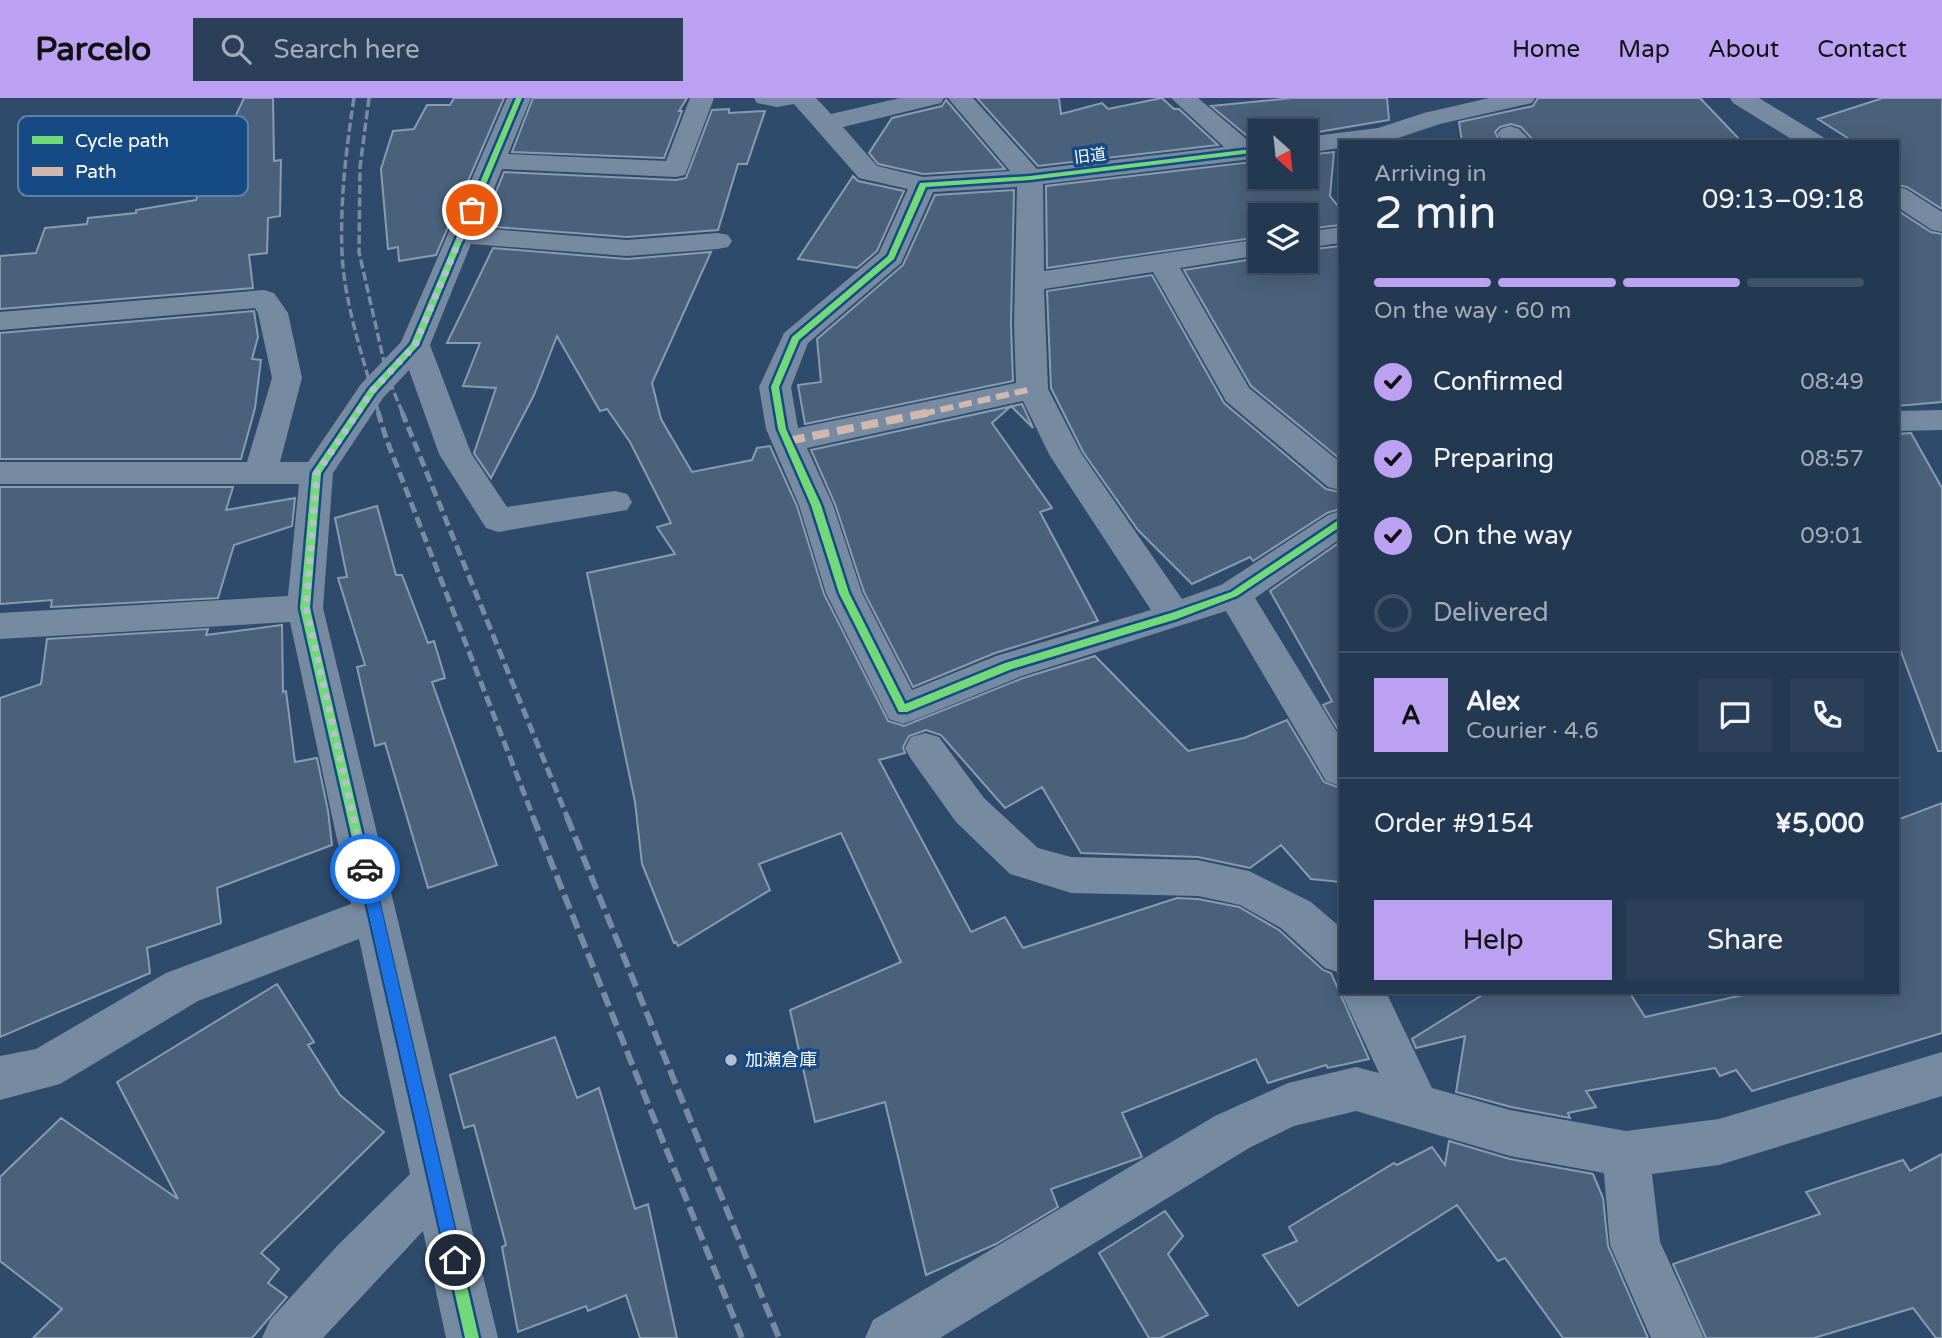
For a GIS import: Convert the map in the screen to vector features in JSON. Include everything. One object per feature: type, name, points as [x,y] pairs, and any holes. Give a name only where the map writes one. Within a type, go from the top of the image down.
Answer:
[{"type":"street","points":[[472,1338],[306,607],[317,473],[372,391],[415,345],[519,98]]},
{"type":"street","points":[[492,161],[676,170],[702,98]]},
{"type":"street","points":[[765,98],[789,98]]},
{"type":"street","name":"旧道","points":[[804,98],[808,107],[826,123],[867,172],[923,185],[1030,178],[1248,152]]},
{"type":"street","points":[[826,123],[932,98]]},
{"type":"street","points":[[960,98],[1030,178],[1031,282],[1028,324],[1032,389],[1066,456],[1174,616]]},
{"type":"street","points":[[1183,98],[1248,147]]},
{"type":"street","points":[[1365,140],[1433,118],[1523,98]]},
{"type":"street","points":[[1742,98],[1811,140]]},
{"type":"street","points":[[1318,146],[1339,148]]},
{"type":"street","points":[[923,185],[891,257],[795,339],[775,387],[782,429],[816,505],[844,593],[903,709],[1009,666],[1174,616],[1234,594],[1336,530]]},
{"type":"street","points":[[1899,196],[1942,224]]},
{"type":"street","points":[[461,235],[627,248],[718,242]]},
{"type":"street","points":[[1318,238],[1339,235]]},
{"type":"street","points":[[1031,282],[1248,249]]},
{"type":"street","points":[[1162,262],[1237,394],[1339,478]]},
{"type":"street","points":[[0,321],[264,299],[273,313],[287,378],[260,474]]},
{"type":"street","points":[[415,345],[455,454],[498,520],[615,502]]},
{"type":"street","points":[[788,441],[978,404],[1032,389]]},
{"type":"street","points":[[1899,421],[1942,420]]},
{"type":"street","points":[[0,473],[317,473]]},
{"type":"street","points":[[1234,594],[1339,768]]},
{"type":"street","points":[[0,626],[183,612],[306,607]]},
{"type":"street","points":[[925,748],[970,810],[1025,862],[1071,875],[1198,878],[1249,889],[1296,915],[1339,953]]},
{"type":"street","points":[[0,1078],[44,1069],[182,987],[376,914]]},
{"type":"street","points":[[1363,994],[1383,1029],[1417,1107]]},
{"type":"street","points":[[912,1333],[1232,1132],[1288,1105],[1356,1089],[1510,1133],[1626,1154],[1719,1142],[1942,1074]]},
{"type":"street","points":[[1626,1154],[1635,1245],[1678,1338]]},
{"type":"street","points":[[288,1338],[355,1264],[437,1182]]},
{"type":"building","points":[[244,98],[273,98],[274,161],[281,160],[280,216],[268,218],[267,253],[249,255],[253,288],[0,309],[0,256],[36,253],[45,228],[87,224],[88,218],[136,213],[136,210],[196,200],[198,196],[248,196],[248,116],[236,116]]},
{"type":"building","points":[[454,98],[504,98],[436,255],[399,261],[398,247],[388,249],[381,169],[393,131],[414,129],[427,105],[450,105]]},
{"type":"building","points":[[533,98],[687,98],[679,111],[682,111],[664,158],[512,152]]},
{"type":"building","points":[[977,98],[1059,98],[1061,114],[1102,103],[1108,109],[1162,98],[1174,109],[1179,109],[1218,145],[1038,166]]},
{"type":"building","points":[[1292,98],[1387,98],[1389,120],[1318,132],[1318,119],[1248,119],[1248,137],[1211,106]]},
{"type":"building","points":[[1538,98],[1700,98],[1740,140],[1533,140],[1521,127],[1511,124],[1500,127],[1495,132],[1499,140],[1462,140],[1459,122],[1533,106]]},
{"type":"building","points":[[1883,98],[1942,98],[1942,209],[1907,187],[1899,185],[1899,140],[1851,140],[1818,119]]},
{"type":"building","points":[[946,100],[1005,169],[923,174],[878,164],[869,153],[892,118],[942,106]]},
{"type":"building","points":[[729,109],[729,113],[765,111],[747,164],[738,164],[718,230],[627,237],[482,226],[504,172],[676,180],[686,178],[712,110]]},
{"type":"building","points":[[1334,152],[1330,196],[1339,208],[1339,225],[1318,228],[1318,203],[1248,203],[1248,239],[1047,268],[1046,186],[1248,162],[1248,189],[1318,189],[1318,154]]},
{"type":"building","points":[[853,176],[858,181],[904,191],[877,251],[857,268],[798,259]]},
{"type":"building","points":[[1014,190],[1011,324],[1013,381],[805,424],[798,385],[821,382],[817,339],[903,265],[935,195]]},
{"type":"building","points":[[1899,211],[1931,232],[1942,234],[1942,402],[1899,406]]},
{"type":"building","points":[[1339,246],[1339,458],[1251,386],[1184,270],[1248,260],[1248,273],[1318,273],[1318,249]]},
{"type":"building","points":[[493,248],[627,259],[711,252],[652,383],[661,419],[692,472],[752,460],[757,448],[770,446],[797,506],[824,594],[888,721],[904,726],[1023,678],[1095,656],[1188,751],[1244,738],[1287,720],[1324,782],[1339,788],[1339,882],[1311,879],[1281,845],[1250,868],[1198,857],[1081,853],[1042,787],[1005,808],[941,735],[926,730],[909,736],[903,747],[905,753],[879,760],[971,932],[1005,917],[1023,948],[1177,898],[1239,907],[1279,930],[1323,970],[1331,973],[1369,1059],[1328,1068],[1326,1065],[1268,1083],[1256,1059],[1122,1113],[1142,1157],[1051,1189],[1058,1207],[996,1244],[926,1275],[885,1102],[815,1122],[790,1010],[901,962],[841,833],[759,864],[770,890],[678,946],[674,943],[642,864],[635,802],[587,573],[675,554],[657,527],[671,523],[630,442],[607,409],[600,411],[557,336],[534,395],[491,478],[474,453],[496,388],[463,386],[480,343],[447,343]]},
{"type":"building","points":[[1152,275],[1224,403],[1326,489],[1339,492],[1339,509],[1327,513],[1253,561],[1250,557],[1192,584],[1138,530],[1083,452],[1051,388],[1047,291]]},
{"type":"building","points":[[254,311],[258,337],[252,359],[261,360],[255,408],[241,459],[0,459],[0,333]]},
{"type":"building","points":[[1022,404],[1033,428],[1011,406]]},
{"type":"building","points":[[1010,407],[992,423],[1052,508],[1040,512],[1098,621],[995,653],[913,687],[864,592],[835,504],[811,450]]},
{"type":"building","points":[[1911,433],[1942,488],[1942,751],[1938,751],[1899,646],[1899,434]]},
{"type":"building","points":[[0,487],[233,487],[226,510],[295,498],[292,526],[234,545],[218,598],[51,607],[52,600],[0,604]]},
{"type":"building","points":[[377,506],[396,575],[402,575],[428,643],[434,641],[445,678],[432,682],[497,865],[428,888],[385,743],[375,746],[357,667],[365,665],[338,578],[347,577],[335,518]]},
{"type":"building","points":[[1339,543],[1339,731],[1323,705],[1332,701],[1270,591]]},
{"type":"building","points":[[282,625],[283,692],[286,691],[295,762],[317,758],[332,845],[217,888],[221,923],[147,948],[150,973],[0,1037],[0,698],[41,684],[47,639],[208,629],[206,635]]},
{"type":"building","points":[[1942,803],[1942,1033],[1752,1091],[1736,1070],[1720,1076],[1715,1068],[1586,1091],[1596,1107],[1568,1113],[1570,1118],[1511,1107],[1456,1092],[1465,1036],[1416,1048],[1412,1039],[1484,994],[1630,994],[1645,1017],[1747,994],[1899,994],[1899,819]]},
{"type":"building","points":[[277,984],[314,1042],[308,1045],[340,1095],[384,1132],[261,1253],[279,1269],[268,1283],[287,1297],[252,1338],[33,1338],[62,1309],[0,1261],[0,1177],[61,1118],[178,1199],[117,1082]]},
{"type":"building","points":[[555,1037],[577,1098],[599,1088],[635,1209],[648,1204],[677,1338],[640,1338],[626,1295],[588,1311],[586,1306],[518,1332],[502,1247],[506,1245],[474,1125],[464,1128],[450,1075]]},
{"type":"building","points":[[1449,1141],[1510,1159],[1593,1174],[1603,1198],[1608,1246],[1648,1338],[1563,1338],[1505,1258],[1498,1261],[1457,1205],[1298,1306],[1263,1255],[1297,1241],[1289,1227],[1394,1163],[1397,1165],[1432,1147],[1445,1165]]},
{"type":"building","points":[[1942,1154],[1942,1338],[1936,1338],[1913,1308],[1814,1338],[1706,1338],[1673,1264],[1820,1214],[1806,1192],[1903,1160],[1910,1171]]},
{"type":"building","points":[[1165,1211],[1183,1236],[1168,1254],[1208,1315],[1160,1338],[1149,1338],[1099,1253]]},
{"type":"railway","points":[[354,98],[344,175],[342,253],[351,313],[379,414]]},
{"type":"railway","points":[[369,98],[360,167],[359,252],[387,375],[403,414]]},
{"type":"railway","points":[[378,412],[534,819]]},
{"type":"railway","points":[[402,412],[568,819]]},
{"type":"railway","points":[[533,817],[742,1338]]},
{"type":"railway","points":[[567,817],[779,1338]]},
{"type":"marked path","points":[[788,441],[972,404],[1032,389]]},
{"type":"cycle path","points":[[472,1338],[305,608],[317,473],[372,391],[415,345],[519,98]]},
{"type":"cycle path","points":[[1248,151],[1030,178],[923,185],[891,257],[795,339],[775,387],[782,429],[816,505],[844,593],[903,709],[1009,666],[1174,616],[1234,594],[1339,524]]},
{"type":"way so far","points":[[365,869],[306,607],[317,473],[372,391],[415,345],[472,210]]},
{"type":"place","name":"加瀬倉庫","points":[[731,1060]]},
{"type":"route","points":[[365,869],[455,1260]]}]
